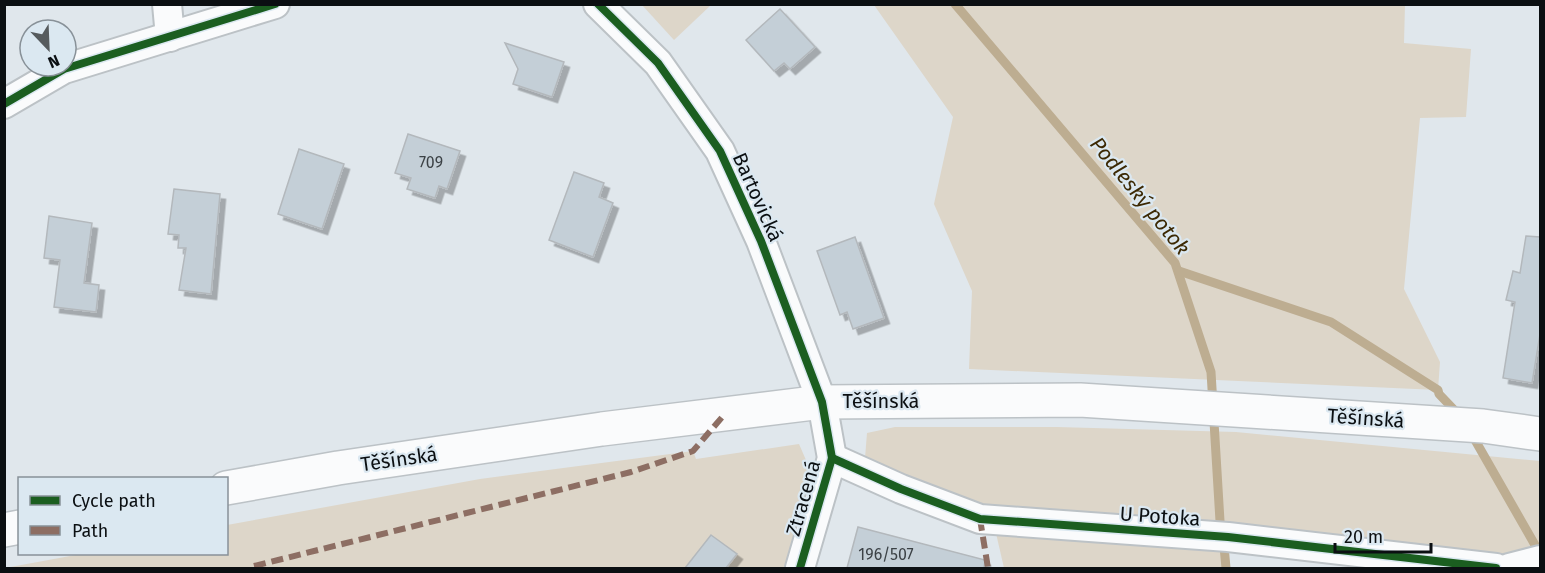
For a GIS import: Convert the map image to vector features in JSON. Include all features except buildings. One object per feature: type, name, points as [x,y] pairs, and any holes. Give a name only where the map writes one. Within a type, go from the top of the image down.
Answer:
[{"type":"main road","name":"Těšínská","points":[[228,488],[407,458],[822,402],[1080,400],[1461,424],[1540,434]]},
{"type":"street","points":[[167,4],[170,37]]},
{"type":"street","points":[[4,104],[64,69],[275,4]]},
{"type":"street","name":"Bartovická","points":[[598,4],[658,63],[720,151],[761,241],[822,402]]},
{"type":"street","name":"Ztracená","points":[[800,568],[832,458],[822,402]]},
{"type":"street","name":"U Potoka","points":[[832,458],[901,489],[980,519],[1228,537],[1496,568]]},
{"type":"street","points":[[1509,568],[1540,560]]},
{"type":"shaded area","points":[[642,5],[711,5],[674,40]]},
{"type":"shaded area","points":[[874,5],[1405,5],[1404,43],[1471,49],[1466,117],[1420,118],[1404,289],[1440,362],[1438,390],[969,369],[972,291],[934,204],[953,117]]},
{"type":"shaded area","points":[[895,427],[1057,427],[1236,432],[1540,461],[1540,558],[1500,568],[989,507],[929,489],[865,458],[867,433]]},
{"type":"shaded area","points":[[799,444],[816,483],[791,568],[5,568],[76,555],[228,555],[228,525],[480,479],[693,451],[696,459]]},
{"type":"shaded area","points":[[995,529],[1224,546],[1227,568],[1004,568]]},
{"type":"waterway","name":"Podleský potok","points":[[955,4],[1175,263],[1211,372],[1220,521]]},
{"type":"waterway","points":[[1179,271],[1331,322],[1438,390],[1439,394],[1460,416]]},
{"type":"waterway","points":[[1471,433],[1535,545]]},
{"type":"waterway","name":"Podleský potok","points":[[1224,546],[1226,568]]},
{"type":"marked path","points":[[254,566],[631,472],[693,451],[724,415]]},
{"type":"marked path","points":[[980,519],[988,568]]},
{"type":"cycle path","points":[[4,104],[64,69],[275,4]]},
{"type":"cycle path","points":[[598,4],[658,63],[720,151],[761,241],[822,402],[832,458],[800,568]]},
{"type":"cycle path","points":[[832,458],[901,489],[980,519],[1228,537],[1496,568]]}]
